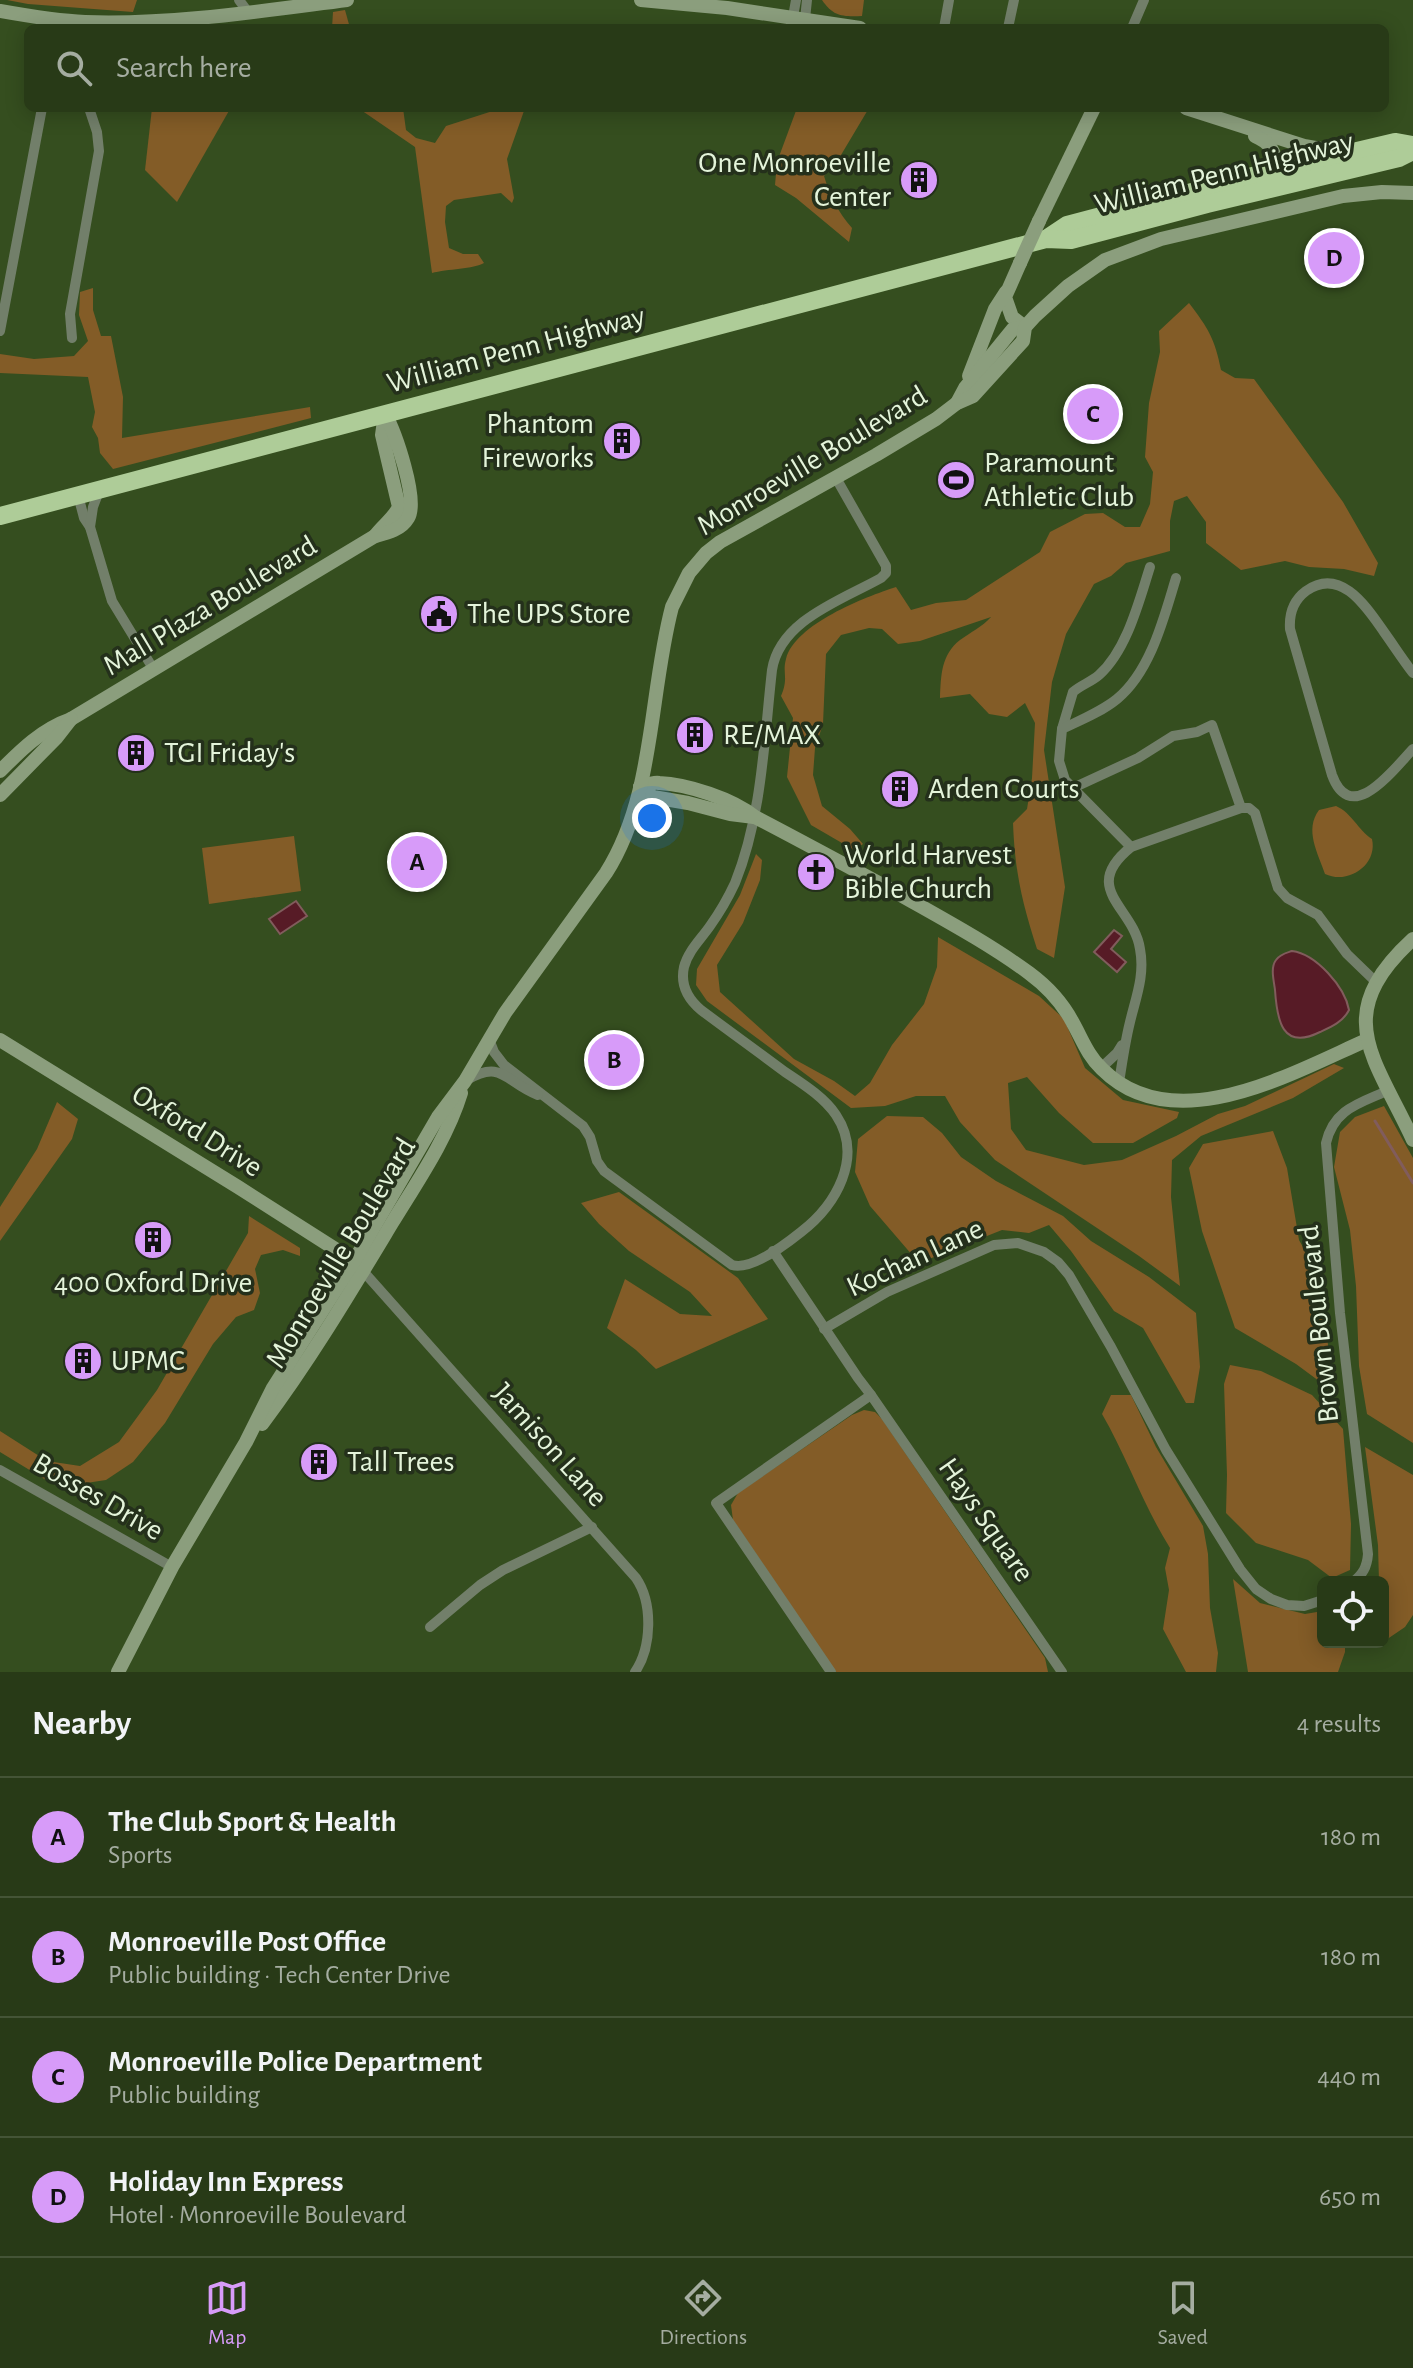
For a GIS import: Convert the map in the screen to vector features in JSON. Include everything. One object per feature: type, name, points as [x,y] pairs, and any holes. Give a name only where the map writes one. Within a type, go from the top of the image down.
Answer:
[{"type":"highway","name":"William Penn Highway","points":[[0,516],[385,414],[1042,230],[1285,173],[1347,152],[1395,142],[1413,148]]},
{"type":"highway","name":"William Penn Highway","points":[[1285,173],[1399,158],[1413,148]]},
{"type":"main road","points":[[100,24],[243,6],[347,0]]},
{"type":"main road","points":[[641,0],[836,24]]},
{"type":"main road","points":[[0,11],[58,24]]},
{"type":"main road","points":[[965,388],[995,309],[1042,230],[1092,112]]},
{"type":"main road","points":[[1197,112],[1314,148],[1347,152]]},
{"type":"main road","points":[[1226,122],[1268,143],[1285,173]]},
{"type":"main road","points":[[1274,135],[1280,144],[1285,173]]},
{"type":"main road","name":"Monroeville Boulevard","points":[[118,1672],[172,1567],[246,1442],[273,1388],[358,1266],[438,1117],[465,1081],[505,1013],[613,863],[629,826],[640,787],[669,619],[683,581],[706,553],[729,536],[836,478],[973,396],[1023,341],[1025,327],[1045,306],[1105,260],[1161,239],[1343,196],[1413,193]]},
{"type":"main road","points":[[1020,263],[1014,299],[1025,327]]},
{"type":"main road","points":[[1006,292],[1009,313],[1025,327]]},
{"type":"main road","name":"Monroeville Boulevard","points":[[957,403],[965,388],[1013,329],[1025,327]]},
{"type":"main road","name":"Mall Plaza Boulevard","points":[[0,771],[42,732],[71,719],[375,536],[399,507],[382,435],[385,414]]},
{"type":"main road","name":"Mall Plaza Boulevard","points":[[0,795],[71,719]]},
{"type":"main road","points":[[640,787],[656,782],[734,802],[755,817],[925,909],[1028,972],[1054,995],[1101,1068],[1139,1094],[1167,1101],[1214,1098],[1275,1080],[1367,1040]]},
{"type":"main road","points":[[1413,939],[1376,982],[1365,1015],[1367,1040],[1389,1090],[1409,1121],[1413,1140]]},
{"type":"main road","name":"Oxford Drive","points":[[0,1040],[238,1187],[358,1266]]},
{"type":"street","points":[[796,0],[799,18]]},
{"type":"street","points":[[799,18],[807,0]]},
{"type":"street","points":[[945,24],[949,0]]},
{"type":"street","points":[[1009,24],[1014,0]]},
{"type":"street","points":[[1134,24],[1144,0]]},
{"type":"street","points":[[0,331],[41,112]]},
{"type":"street","points":[[72,338],[70,314],[96,182],[99,151],[90,112]]},
{"type":"street","points":[[489,1039],[504,1065],[587,1130],[597,1161],[604,1171],[732,1265],[744,1266],[773,1251],[810,1225],[835,1197],[847,1161],[846,1141],[834,1111],[692,1003],[683,978],[688,956],[728,898],[755,817],[772,670],[778,649],[792,631],[807,619],[886,573],[886,566],[836,478]]},
{"type":"street","points":[[90,527],[100,490]]},
{"type":"street","points":[[78,495],[112,601],[154,670]]},
{"type":"street","points":[[1131,847],[1065,780],[1060,768],[1062,729],[1073,692],[1103,671],[1125,637],[1150,567]]},
{"type":"street","points":[[1062,729],[1111,703],[1130,685],[1157,637],[1176,578]]},
{"type":"street","points":[[1413,673],[1367,609],[1350,591],[1336,585],[1321,584],[1307,590],[1296,601],[1290,629],[1338,789],[1348,796],[1369,793],[1413,749]]},
{"type":"street","points":[[1073,788],[1138,758],[1173,736],[1197,732],[1212,725],[1241,808]]},
{"type":"street","points":[[1119,1083],[1140,981],[1141,956],[1136,933],[1113,900],[1110,883],[1113,867],[1131,847],[1241,808],[1249,808],[1255,813],[1278,888],[1287,898],[1318,915],[1347,954],[1376,982]]},
{"type":"street","points":[[1101,1068],[1117,1053],[1127,1036]]},
{"type":"street","points":[[465,1081],[480,1072],[494,1071],[521,1089],[547,1099]]},
{"type":"street","name":"Brown Boulevard","points":[[1359,1576],[1367,1564],[1368,1554],[1340,1313],[1326,1143],[1338,1116],[1389,1090]]},
{"type":"street","name":"Kochan Lane","points":[[824,1329],[887,1292],[968,1255],[1004,1243],[1029,1245],[1044,1252],[1069,1275],[1166,1450],[1227,1550],[1256,1589],[1287,1605],[1304,1606],[1317,1602]]},
{"type":"street","name":"Hays Square","points":[[773,1251],[1062,1672]]},
{"type":"street","name":"Jamison Lane","points":[[358,1266],[636,1578],[643,1591],[646,1637],[643,1655],[635,1672]]},
{"type":"street","points":[[831,1672],[716,1503],[871,1395]]},
{"type":"street","name":"Bosses Drive","points":[[0,1470],[172,1567]]},
{"type":"street","points":[[430,1627],[503,1570],[592,1527]]},
{"type":"shaded area","points":[[7,0],[137,0],[133,12]]},
{"type":"shaded area","points":[[822,0],[864,0],[862,16],[839,14]]},
{"type":"shaded area","points":[[345,10],[349,24],[332,24],[333,12]]},
{"type":"shaded area","points":[[152,112],[228,112],[177,202],[145,170]]},
{"type":"shaded area","points":[[364,112],[404,112],[406,130],[416,138],[435,143],[446,126],[490,112],[524,112],[507,159],[514,198],[512,203],[501,193],[454,200],[446,206],[449,248],[463,254],[478,254],[484,263],[432,273],[415,147]]},
{"type":"shaded area","points":[[796,112],[867,112],[841,155],[824,176],[835,204],[852,228],[849,242],[796,198],[775,185],[777,162]]},
{"type":"shaded area","points":[[93,288],[93,310],[101,336],[111,336],[123,397],[122,438],[310,407],[311,418],[113,469],[100,453],[98,438],[92,427],[95,412],[88,377],[0,373],[0,354],[34,359],[74,356],[88,341],[79,315],[80,292]]},
{"type":"shaded area","points":[[1189,303],[1210,334],[1221,370],[1235,378],[1254,379],[1343,502],[1378,563],[1374,576],[1285,561],[1241,570],[1206,543],[1206,522],[1187,496],[1174,501],[1170,551],[1126,563],[1111,576],[1094,584],[1066,634],[1052,682],[1044,750],[1065,887],[1054,958],[1037,949],[1015,857],[1013,823],[1027,809],[1035,723],[1025,703],[1007,717],[989,714],[970,694],[940,698],[942,673],[949,652],[991,617],[920,641],[898,644],[882,629],[869,628],[841,635],[826,654],[823,724],[815,748],[813,775],[822,806],[863,844],[854,850],[811,825],[787,777],[793,718],[781,696],[785,685],[786,659],[792,646],[817,623],[896,587],[911,610],[936,603],[966,600],[1040,552],[1050,532],[1085,514],[1103,513],[1125,527],[1140,527],[1150,504],[1153,472],[1145,457],[1149,403],[1160,352],[1159,331]]},
{"type":"shaded area","points":[[1336,806],[1372,839],[1373,848],[1366,864],[1352,875],[1343,877],[1325,874],[1312,834],[1319,810]]},
{"type":"shaded area","points":[[294,836],[301,891],[209,904],[202,848]]},
{"type":"shaded area","points":[[756,854],[762,860],[760,880],[743,923],[717,965],[720,992],[794,1059],[855,1096],[870,1083],[892,1045],[924,1004],[937,967],[938,937],[1039,996],[1064,1019],[1085,1068],[1123,1100],[1179,1112],[1177,1118],[1133,1143],[1093,1143],[1059,1113],[1027,1077],[1008,1083],[1011,1129],[1026,1150],[1084,1165],[1122,1160],[1334,1064],[1344,1068],[1293,1098],[1201,1136],[1172,1160],[1171,1197],[1180,1286],[995,1160],[960,1122],[945,1096],[916,1096],[885,1106],[851,1108],[707,1001],[696,985],[697,969],[740,895]]},
{"type":"shaded area","points":[[296,901],[307,916],[280,934],[269,919]]},
{"type":"shaded area","points":[[1114,930],[1122,936],[1111,949],[1126,962],[1117,972],[1094,952]]},
{"type":"shaded area","points":[[1292,951],[1310,958],[1328,973],[1342,992],[1349,1010],[1336,1024],[1307,1037],[1290,1035],[1284,1029],[1278,1012],[1273,967],[1279,956]]},
{"type":"shaded area","points":[[57,1102],[78,1119],[72,1139],[0,1241],[0,1207],[37,1149]]},
{"type":"shaded area","points":[[1384,1106],[1413,1158],[1413,1443],[1367,1414],[1359,1366],[1350,1230],[1334,1167],[1340,1132],[1355,1117]]},
{"type":"shaded area","points":[[887,1116],[923,1117],[942,1133],[961,1157],[996,1181],[1063,1216],[1091,1241],[1149,1277],[1196,1313],[1200,1367],[1194,1403],[1186,1403],[1143,1328],[1114,1311],[1049,1225],[1029,1233],[1002,1230],[919,1263],[870,1206],[855,1172],[858,1139]]},
{"type":"shaded area","points":[[1273,1131],[1287,1168],[1299,1240],[1314,1267],[1323,1307],[1332,1375],[1319,1381],[1235,1328],[1202,1231],[1189,1168],[1203,1144]]},
{"type":"shaded area","points":[[619,1192],[738,1278],[768,1319],[656,1369],[607,1328],[625,1279],[680,1314],[712,1316],[690,1292],[629,1251],[581,1203]]},
{"type":"shaded area","points":[[249,1216],[300,1248],[300,1256],[283,1250],[261,1255],[255,1269],[260,1293],[254,1310],[236,1317],[213,1344],[165,1423],[133,1462],[106,1480],[73,1485],[46,1480],[0,1452],[0,1431],[47,1461],[80,1466],[119,1442],[157,1390],[248,1233]]},
{"type":"shaded area","points":[[1230,1365],[1261,1371],[1312,1395],[1343,1429],[1351,1524],[1350,1570],[1329,1576],[1308,1560],[1256,1543],[1226,1513],[1224,1384]]},
{"type":"shaded area","points":[[1111,1395],[1131,1395],[1156,1447],[1203,1526],[1208,1554],[1210,1608],[1218,1653],[1216,1672],[1186,1672],[1163,1629],[1169,1590],[1165,1568],[1170,1548],[1102,1414]]},
{"type":"shaded area","points":[[864,1410],[875,1412],[882,1419],[1045,1658],[1048,1672],[836,1672],[733,1520],[731,1505],[738,1493],[852,1415]]},
{"type":"shaded area","points":[[1365,1447],[1413,1475],[1413,1615],[1405,1627],[1389,1638],[1389,1576],[1379,1576],[1378,1545]]},
{"type":"shaded area","points":[[1233,1579],[1260,1603],[1305,1614],[1317,1612],[1317,1648],[1345,1648],[1338,1672],[1248,1672]]},
{"type":"waterway","points":[[1375,1121],[1413,1183]]},
{"type":"place","name":"One Monroeville Center","points":[[919,180]]},
{"type":"place","name":"Holiday Inn Express","points":[[1334,258]]},
{"type":"place","name":"Monroeville Police Department","points":[[1093,414]]},
{"type":"place","name":"Phantom Fireworks","points":[[622,441]]},
{"type":"place","name":"Paramount Athletic Club","points":[[956,480]]},
{"type":"place","name":"The UPS Store","points":[[439,614]]},
{"type":"place","name":"RE/MAX","points":[[695,735]]},
{"type":"place","name":"TGI Friday's","points":[[136,753]]},
{"type":"place","name":"Arden Courts","points":[[900,789]]},
{"type":"place","name":"The Club Sport & Health","points":[[417,862]]},
{"type":"place","name":"World Harvest Bible Church","points":[[816,872]]},
{"type":"place","name":"Monroeville Post Office","points":[[614,1060]]},
{"type":"place","name":"400 Oxford Drive","points":[[153,1240]]},
{"type":"place","name":"UPMC","points":[[83,1361]]},
{"type":"place","name":"Tall Trees","points":[[319,1462]]}]
